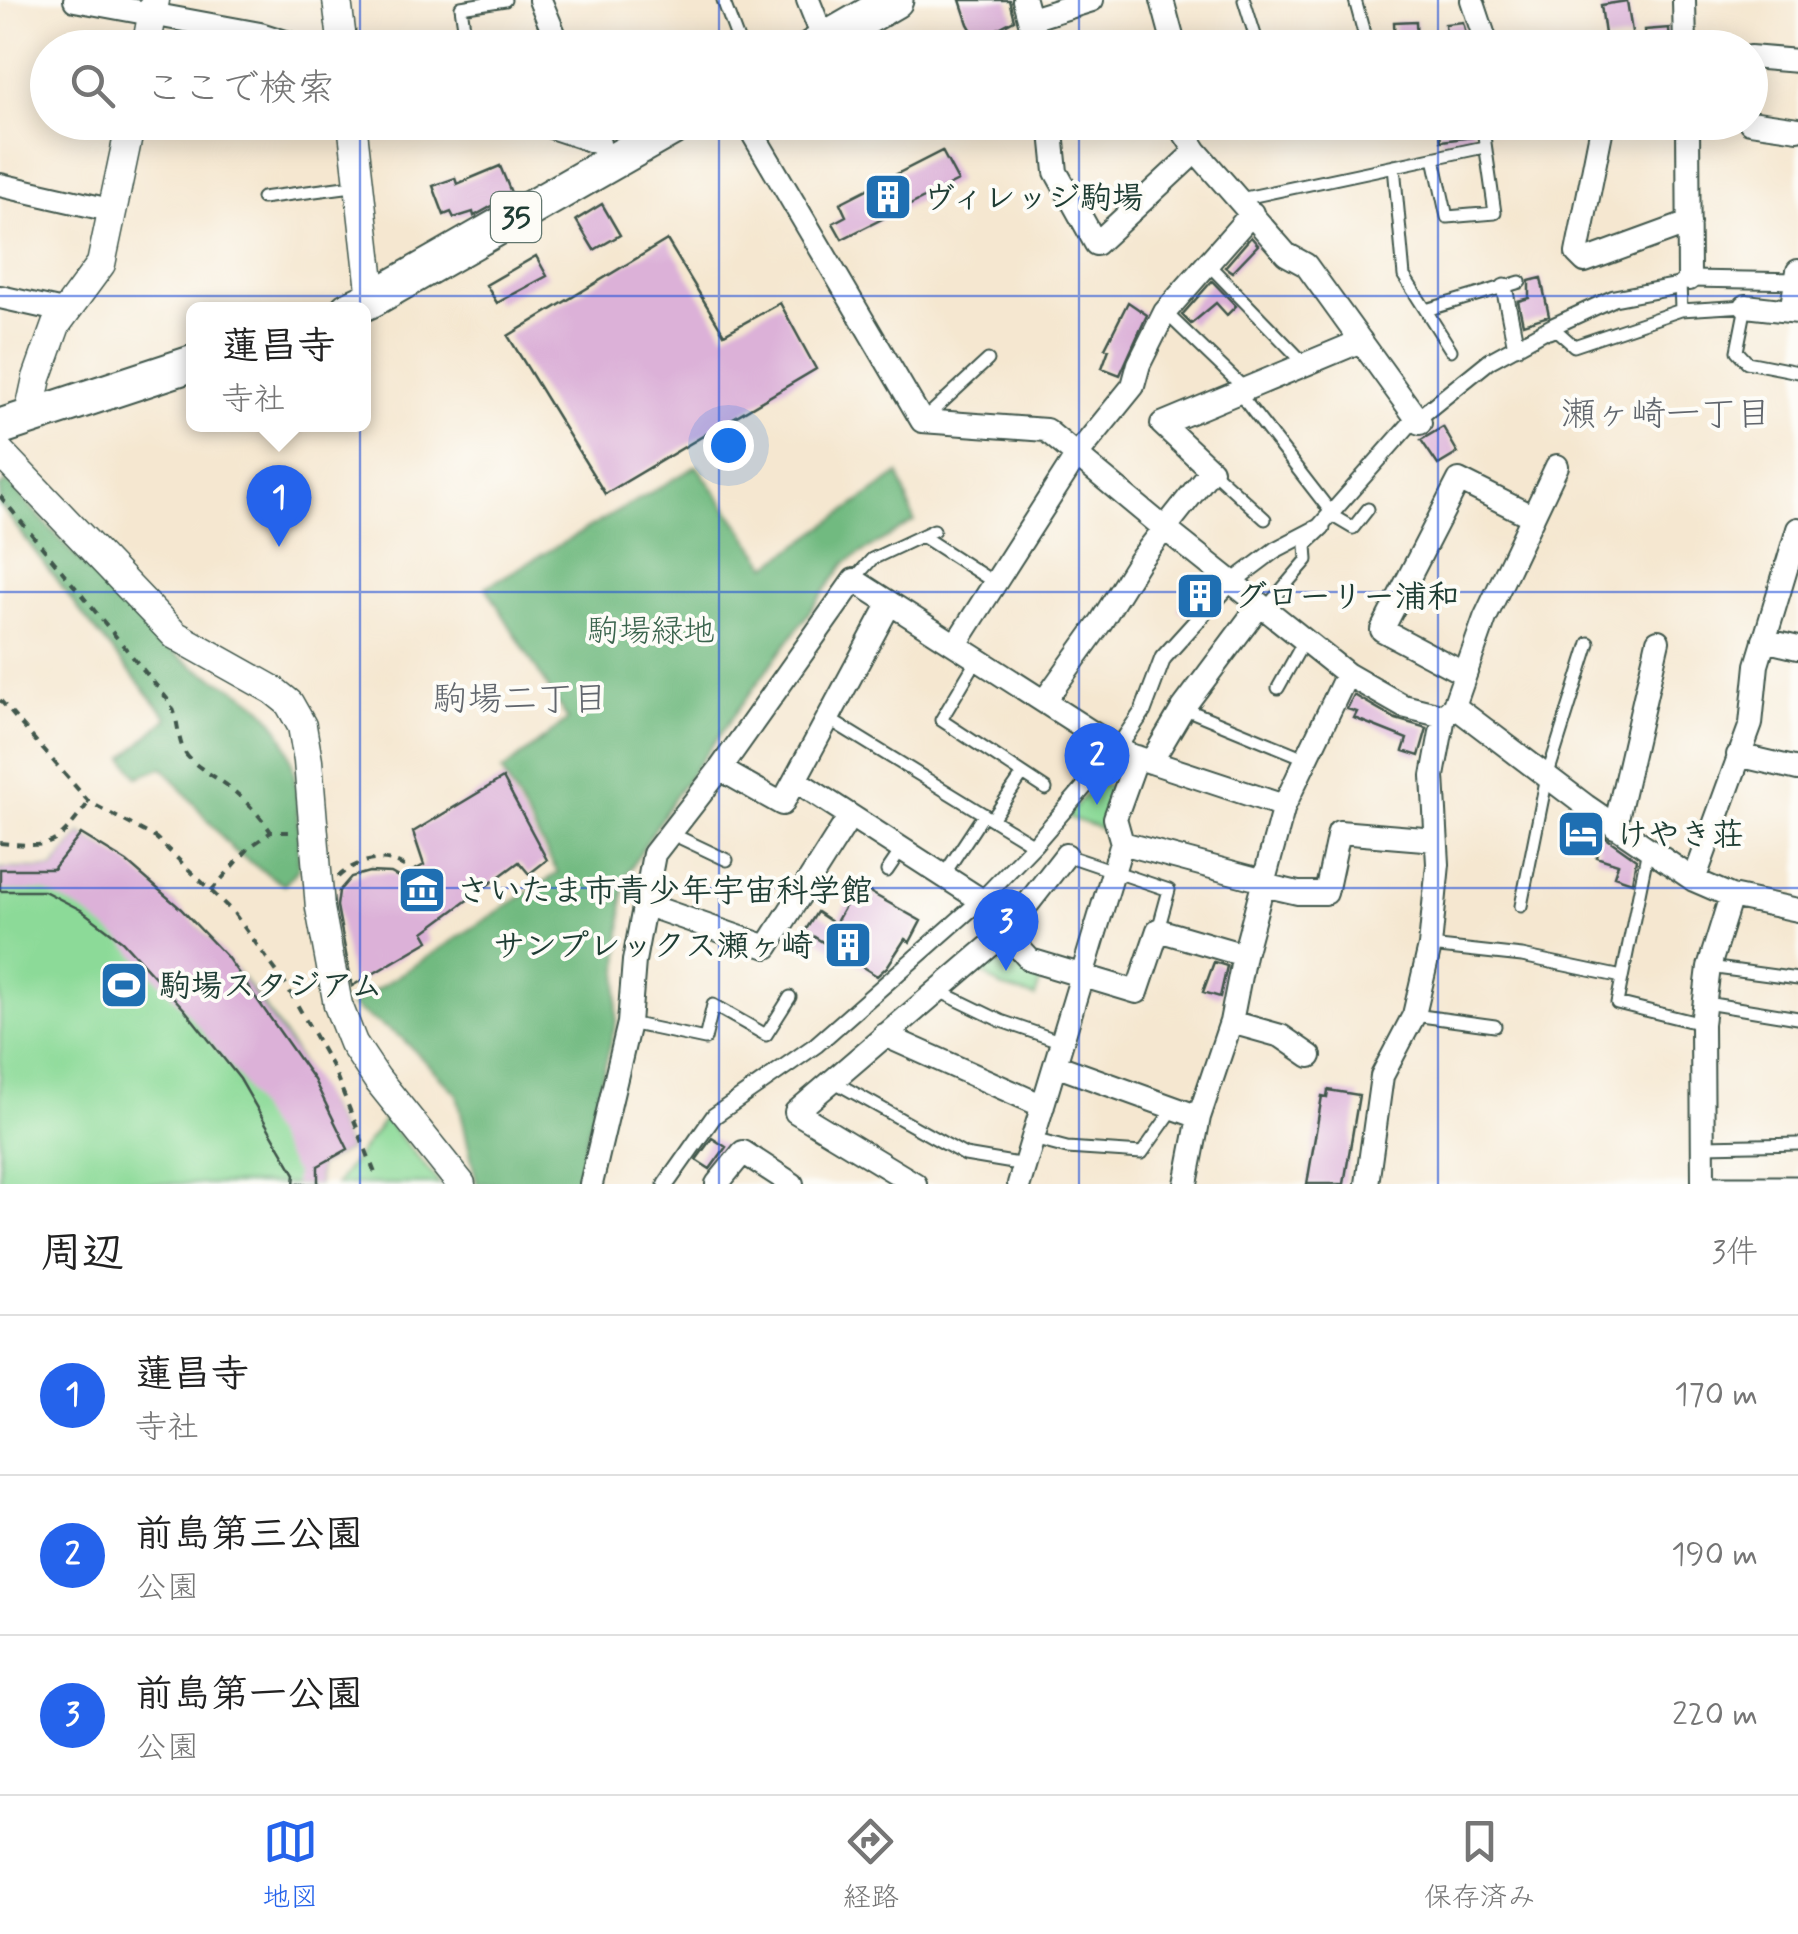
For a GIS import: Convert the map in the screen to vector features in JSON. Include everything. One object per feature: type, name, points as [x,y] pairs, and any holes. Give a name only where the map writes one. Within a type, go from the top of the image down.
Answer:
[{"type":"main road","points":[[842,30],[894,0]]},
{"type":"main road","name":"35","points":[[363,302],[600,143]]},
{"type":"main road","points":[[15,421],[186,366]]},
{"type":"street","points":[[76,0],[154,7],[244,30]]},
{"type":"street","points":[[337,0],[341,30]]},
{"type":"street","points":[[540,0],[552,30]]},
{"type":"street","points":[[808,0],[815,30]]},
{"type":"street","points":[[1027,10],[1092,0]]},
{"type":"street","points":[[1162,0],[1171,30]]},
{"type":"street","points":[[1472,0],[1482,30]]},
{"type":"street","points":[[1684,0],[1685,30]]},
{"type":"street","points":[[1768,58],[1798,60]]},
{"type":"street","points":[[1768,125],[1798,129]]},
{"type":"street","points":[[15,421],[63,312],[101,264],[128,140]]},
{"type":"street","points":[[354,140],[360,185],[360,302]]},
{"type":"street","points":[[757,140],[922,420],[1046,430],[1347,674],[1403,706],[1449,711],[1694,880],[1730,896],[1798,910]]},
{"type":"street","points":[[1053,140],[1056,172],[1096,244],[1184,140]]},
{"type":"street","points":[[1192,140],[1286,254],[1306,265],[1418,420]]},
{"type":"street","points":[[1599,140],[1577,253],[1585,261],[1689,222]]},
{"type":"street","points":[[1683,283],[1689,222],[1688,140]]},
{"type":"street","points":[[0,185],[114,211]]},
{"type":"street","points":[[956,644],[1077,455],[1133,386],[1139,364],[1165,312],[1246,206]]},
{"type":"street","points":[[1022,1175],[1122,843],[1115,818],[1135,756],[1143,711],[1163,658],[1231,583],[1275,550],[1334,515],[1418,420],[1489,361],[1614,298],[1683,283],[1797,278],[1795,311],[1746,306]]},
{"type":"street","points":[[1504,287],[1516,347]]},
{"type":"street","points":[[0,296],[63,312]]},
{"type":"street","points":[[1045,700],[1164,528],[1212,470],[1162,424],[1360,341]]},
{"type":"street","points":[[0,452],[175,635],[289,702],[302,726],[308,760],[320,908],[338,1005],[353,1044],[376,1079],[462,1184]]},
{"type":"street","points":[[1367,1184],[1382,1076],[1414,1015],[1430,946],[1438,864],[1433,776],[1449,711],[1485,618],[1557,466]]},
{"type":"street","points":[[1465,674],[1382,630],[1460,480],[1533,517]]},
{"type":"street","points":[[1694,880],[1751,724],[1757,665],[1798,529]]},
{"type":"street","points":[[591,1184],[629,1023],[634,961],[654,854],[720,769],[854,580],[1135,756],[1284,806]]},
{"type":"street","points":[[720,769],[782,804],[890,603]]},
{"type":"street","points":[[666,1184],[714,1116],[816,1045],[981,900],[1034,846],[1135,756],[1183,708],[1261,608]]},
{"type":"street","points":[[1764,640],[1798,648]]},
{"type":"street","points":[[1616,826],[1658,641]]},
{"type":"street","points":[[1186,1184],[1199,1117],[1231,1022],[1244,955],[1284,806],[1347,674]]},
{"type":"street","points":[[1738,755],[1798,770]]},
{"type":"street","points":[[795,780],[981,900],[1030,960],[1137,992],[1158,930],[1244,955]]},
{"type":"street","points":[[644,904],[766,947],[850,816]]},
{"type":"street","points":[[1122,843],[1298,893],[1326,892],[1339,832],[1436,840]]},
{"type":"street","points":[[915,1184],[796,1112],[1005,933],[1066,855]]},
{"type":"street","points":[[1703,1183],[1704,1013],[1709,968],[1730,896]]},
{"type":"street","points":[[1231,1022],[1282,1036],[1310,1056]]},
{"type":"street","points":[[884,1035],[1042,1106]]},
{"type":"street","points":[[1059,1054],[1199,1117]]},
{"type":"street","points":[[717,1184],[743,1152],[792,1184]]},
{"type":"lane","points":[[464,30],[461,6],[505,0]]},
{"type":"lane","points":[[722,0],[734,30]]},
{"type":"lane","points":[[1244,0],[1253,30]]},
{"type":"lane","points":[[1355,0],[1363,30]]},
{"type":"lane","points":[[1434,158],[1447,216],[1496,213],[1483,140]]},
{"type":"lane","points":[[1246,206],[1394,166],[1484,147]]},
{"type":"lane","points":[[1394,166],[1404,276],[1451,350]]},
{"type":"lane","points":[[262,198],[360,185]]},
{"type":"lane","points":[[1206,262],[1306,365]]},
{"type":"lane","points":[[1426,310],[1520,282]]},
{"type":"lane","points":[[1681,310],[1683,283]]},
{"type":"lane","points":[[1418,420],[1491,364],[1556,330],[1574,346],[1681,310],[1746,306],[1738,351],[1747,362],[1798,372]]},
{"type":"lane","points":[[1165,312],[1242,390],[1334,515],[1353,528],[1368,508]]},
{"type":"lane","points":[[922,420],[988,360]]},
{"type":"lane","points":[[1212,470],[1265,519]]},
{"type":"lane","points":[[1261,608],[1307,560],[1306,545],[1334,515]]},
{"type":"lane","points":[[854,580],[872,559],[928,533],[996,583]]},
{"type":"lane","points":[[1278,688],[1304,641]]},
{"type":"lane","points":[[1521,906],[1548,777],[1588,643]]},
{"type":"lane","points":[[978,658],[941,720],[1046,789]]},
{"type":"lane","points":[[1183,708],[1307,758]]},
{"type":"lane","points":[[827,718],[1034,846]]},
{"type":"lane","points":[[943,876],[1023,774]]},
{"type":"lane","points":[[670,833],[728,860]]},
{"type":"lane","points":[[887,871],[902,849]]},
{"type":"lane","points":[[1648,849],[1617,1003],[1798,1018]]},
{"type":"lane","points":[[1066,855],[1169,890],[1158,930]]},
{"type":"lane","points":[[1430,946],[1522,956],[1622,977]]},
{"type":"lane","points":[[1709,968],[1798,979]]},
{"type":"lane","points":[[937,990],[1059,1054]]},
{"type":"lane","points":[[629,1023],[705,1039],[713,1005],[766,1035],[790,997]]},
{"type":"lane","points":[[1414,1015],[1495,1026]]},
{"type":"lane","points":[[831,1080],[964,1155],[1022,1175]]},
{"type":"lane","points":[[1033,1139],[1067,1148],[1142,1153],[1174,1108]]},
{"type":"lane","points":[[1704,1146],[1798,1144]]},
{"type":"lane","points":[[1703,1183],[1798,1182]]},
{"type":"path","points":[[0,496],[169,701],[175,710],[181,748],[190,760],[258,812],[271,832]]},
{"type":"path","points":[[0,700],[88,802],[156,838],[233,912],[285,983],[334,1070],[375,1174]]},
{"type":"path","points":[[0,843],[42,847],[55,842],[88,802]]},
{"type":"path","points":[[211,891],[250,847],[271,832],[286,833]]},
{"type":"path","points":[[333,884],[350,867],[370,860],[390,861],[412,872]]},
{"type":"green space","name":"駒場緑地","points":[[697,466],[768,566],[899,474],[914,521],[845,563],[673,799],[624,879],[616,1022],[575,1184],[477,1184],[457,1094],[402,1038],[351,1006],[558,873],[502,771],[568,720],[486,587]]},
{"type":"green space","points":[[7,481],[129,612],[173,652],[255,702],[277,726],[291,759],[298,814],[299,868],[284,885],[234,851],[163,767],[138,777],[124,758],[168,718],[86,619],[0,505],[0,487]]},
{"type":"green space","points":[[1096,782],[1120,792],[1114,833],[1067,817]]},
{"type":"green space","name":"駒場スタジアム","points":[[81,834],[166,897],[203,933],[268,1013],[297,1056],[348,1149],[318,1166],[318,1184],[0,1184],[0,869],[53,869]]},
{"type":"green space","points":[[1001,943],[1043,974],[1035,997],[1001,987],[974,967]]},
{"type":"green space","points":[[385,1119],[440,1184],[336,1184]]},
{"type":"building","points":[[960,0],[1009,0],[1014,20],[1000,30],[972,30]]},
{"type":"building","points":[[1627,1],[1632,30],[1604,30],[1601,5]]},
{"type":"building","points":[[1416,21],[1416,30],[1394,30],[1394,22]]},
{"type":"building","points":[[1463,22],[1465,30],[1446,30],[1445,24]]},
{"type":"building","name":"ヴィレッジ駒場","points":[[942,151],[958,181],[842,239],[833,223],[846,216],[840,203]]},
{"type":"building","points":[[500,166],[512,195],[474,216],[473,212],[454,218],[451,212],[444,215],[433,186],[455,178],[457,184]]},
{"type":"building","points":[[602,204],[620,235],[594,250],[576,220]]},
{"type":"building","points":[[1251,237],[1258,245],[1232,272],[1225,267]]},
{"type":"building","points":[[667,240],[724,334],[780,303],[816,369],[605,494],[508,336]]},
{"type":"building","points":[[536,256],[547,276],[497,303],[486,285]]},
{"type":"building","points":[[1541,278],[1549,316],[1523,324],[1518,301],[1529,298],[1529,281]]},
{"type":"building","points":[[1212,281],[1236,306],[1227,315],[1216,303],[1191,324],[1182,315]]},
{"type":"building","points":[[1128,302],[1147,315],[1120,375],[1102,368],[1109,349],[1105,348]]},
{"type":"building","points":[[1443,427],[1458,453],[1438,465],[1421,440]]},
{"type":"building","points":[[1204,579],[1213,586],[1186,615],[1178,608]]},
{"type":"building","points":[[1354,695],[1396,719],[1427,728],[1419,756],[1403,751],[1407,739],[1354,718],[1357,712],[1347,709]]},
{"type":"building","points":[[503,778],[547,860],[529,874],[519,862],[424,932],[429,941],[352,986],[337,906],[339,891],[351,877],[369,872],[391,873],[400,878],[424,865],[413,832]]},
{"type":"building","points":[[1579,819],[1636,859],[1632,882],[1614,876],[1618,864],[1596,857],[1600,845],[1574,838]]},
{"type":"building","points":[[81,834],[127,862],[181,909],[227,957],[314,1080],[348,1149],[318,1166],[318,1184],[294,1184],[295,1174],[240,1079],[185,1010],[122,941],[81,910],[44,891],[0,891],[0,869],[53,869]]},
{"type":"building","points":[[857,885],[921,921],[910,942],[905,939],[877,976],[805,931],[817,912],[835,924]]},
{"type":"building","points":[[1214,962],[1227,966],[1220,997],[1203,992]]},
{"type":"building","points":[[1328,1090],[1359,1095],[1344,1184],[1307,1184],[1322,1096],[1327,1097]]},
{"type":"building","points":[[712,1138],[726,1147],[710,1169],[696,1160]]},
{"type":"place","name":"ヴィレッジ駒場","points":[[888,197]]},
{"type":"place","name":"蓮昌寺","points":[[279,547]]},
{"type":"place","name":"グローリー浦和","points":[[1200,596]]},
{"type":"place","name":"前島第三公園","points":[[1097,805]]},
{"type":"place","name":"けやき荘","points":[[1581,834]]},
{"type":"place","name":"さいたま市青少年宇宙科学館","points":[[422,890]]},
{"type":"place","name":"サンプレックス瀬ヶ崎","points":[[848,945]]},
{"type":"place","name":"前島第一公園","points":[[1006,971]]},
{"type":"place","name":"駒場スタジアム","points":[[124,985]]},
{"type":"district","name":"瀬ヶ崎一丁目","points":[[1666,413]]},
{"type":"district","name":"駒場二丁目","points":[[520,698]]}]
